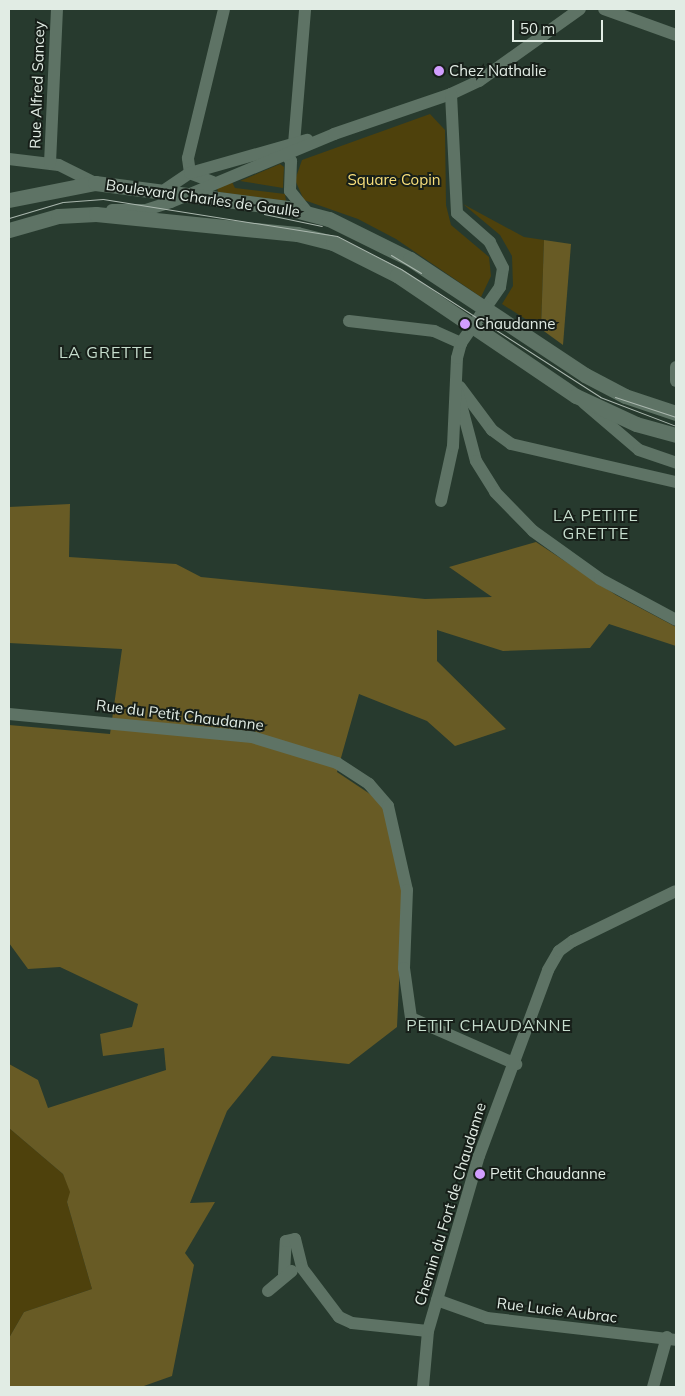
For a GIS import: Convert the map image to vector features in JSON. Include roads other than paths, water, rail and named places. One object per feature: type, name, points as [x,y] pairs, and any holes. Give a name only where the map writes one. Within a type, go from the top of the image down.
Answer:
[{"type":"main road","name":"Boulevard Charles de Gaulle","points":[[9,200],[95,183],[166,189],[308,213],[357,229],[388,246],[585,375],[625,396],[676,413]]},
{"type":"main road","name":"Boulevard Charles de Gaulle","points":[[78,214],[187,221],[297,234],[353,252],[397,275],[576,396],[636,424],[676,435]]},
{"type":"main road","points":[[9,230],[78,214]]},
{"type":"street","name":"Rue Alfred Sancey","points":[[50,162],[57,9]]},
{"type":"street","points":[[190,173],[188,158],[224,9]]},
{"type":"street","points":[[305,9],[291,149],[290,191],[308,213]]},
{"type":"street","points":[[78,214],[146,210],[192,193],[291,149],[452,94],[479,81],[580,9]]},
{"type":"street","points":[[604,9],[676,35]]},
{"type":"street","points":[[441,501],[453,446],[455,379],[464,339],[496,294],[502,282],[500,256],[457,213],[452,94]]},
{"type":"street","points":[[166,189],[190,173],[274,149],[291,149]]},
{"type":"street","points":[[9,159],[50,162],[95,183]]},
{"type":"street","points":[[190,173],[214,182]]},
{"type":"street","points":[[350,321],[434,331],[464,339]]},
{"type":"street","points":[[676,367],[676,381]]},
{"type":"street","points":[[455,379],[492,430],[511,444],[676,482]]},
{"type":"street","points":[[455,379],[476,461],[495,492],[533,532],[600,579],[676,620]]},
{"type":"street","points":[[576,396],[639,450],[676,462]]},
{"type":"street","name":"Rue du Petit Chaudanne","points":[[9,714],[252,738],[337,763],[369,784],[388,806],[407,890],[404,968],[411,1018],[516,1064]]},
{"type":"street","name":"Chemin du Fort de Chaudanne","points":[[423,1387],[428,1331],[479,1156],[516,1064],[548,970],[559,951],[620,915],[676,891]]},
{"type":"street","points":[[284,1274],[283,1259],[291,1238],[299,1242],[302,1268],[345,1320],[428,1331]]},
{"type":"street","points":[[268,1291],[284,1274],[302,1268]]},
{"type":"street","name":"Rue Lucie Aubrac","points":[[437,1300],[487,1318],[579,1332],[672,1339]]},
{"type":"street","points":[[653,1387],[672,1339]]},
{"type":"tram line","points":[[9,218],[63,202],[103,199],[337,236],[401,269],[600,397],[676,426]]},
{"type":"tram line","points":[[264,214],[322,226]]},
{"type":"tram line","points":[[391,255],[421,273]]},
{"type":"tram line","points":[[615,397],[676,417]]},
{"type":"place","name":"Chez Nathalie","points":[[439,71]]},
{"type":"place","name":"Chaudanne","points":[[465,324]]},
{"type":"place","name":"Petit Chaudanne","points":[[480,1174]]},
{"type":"district","name":"LA GRETTE","points":[[106,352]]},
{"type":"district","name":"LA PETITE GRETTE","points":[[596,524]]},
{"type":"district","name":"PETIT CHAUDANNE","points":[[489,1025]]},
{"type":"park label","name":"Square Copin","points":[[394,180]]}]
